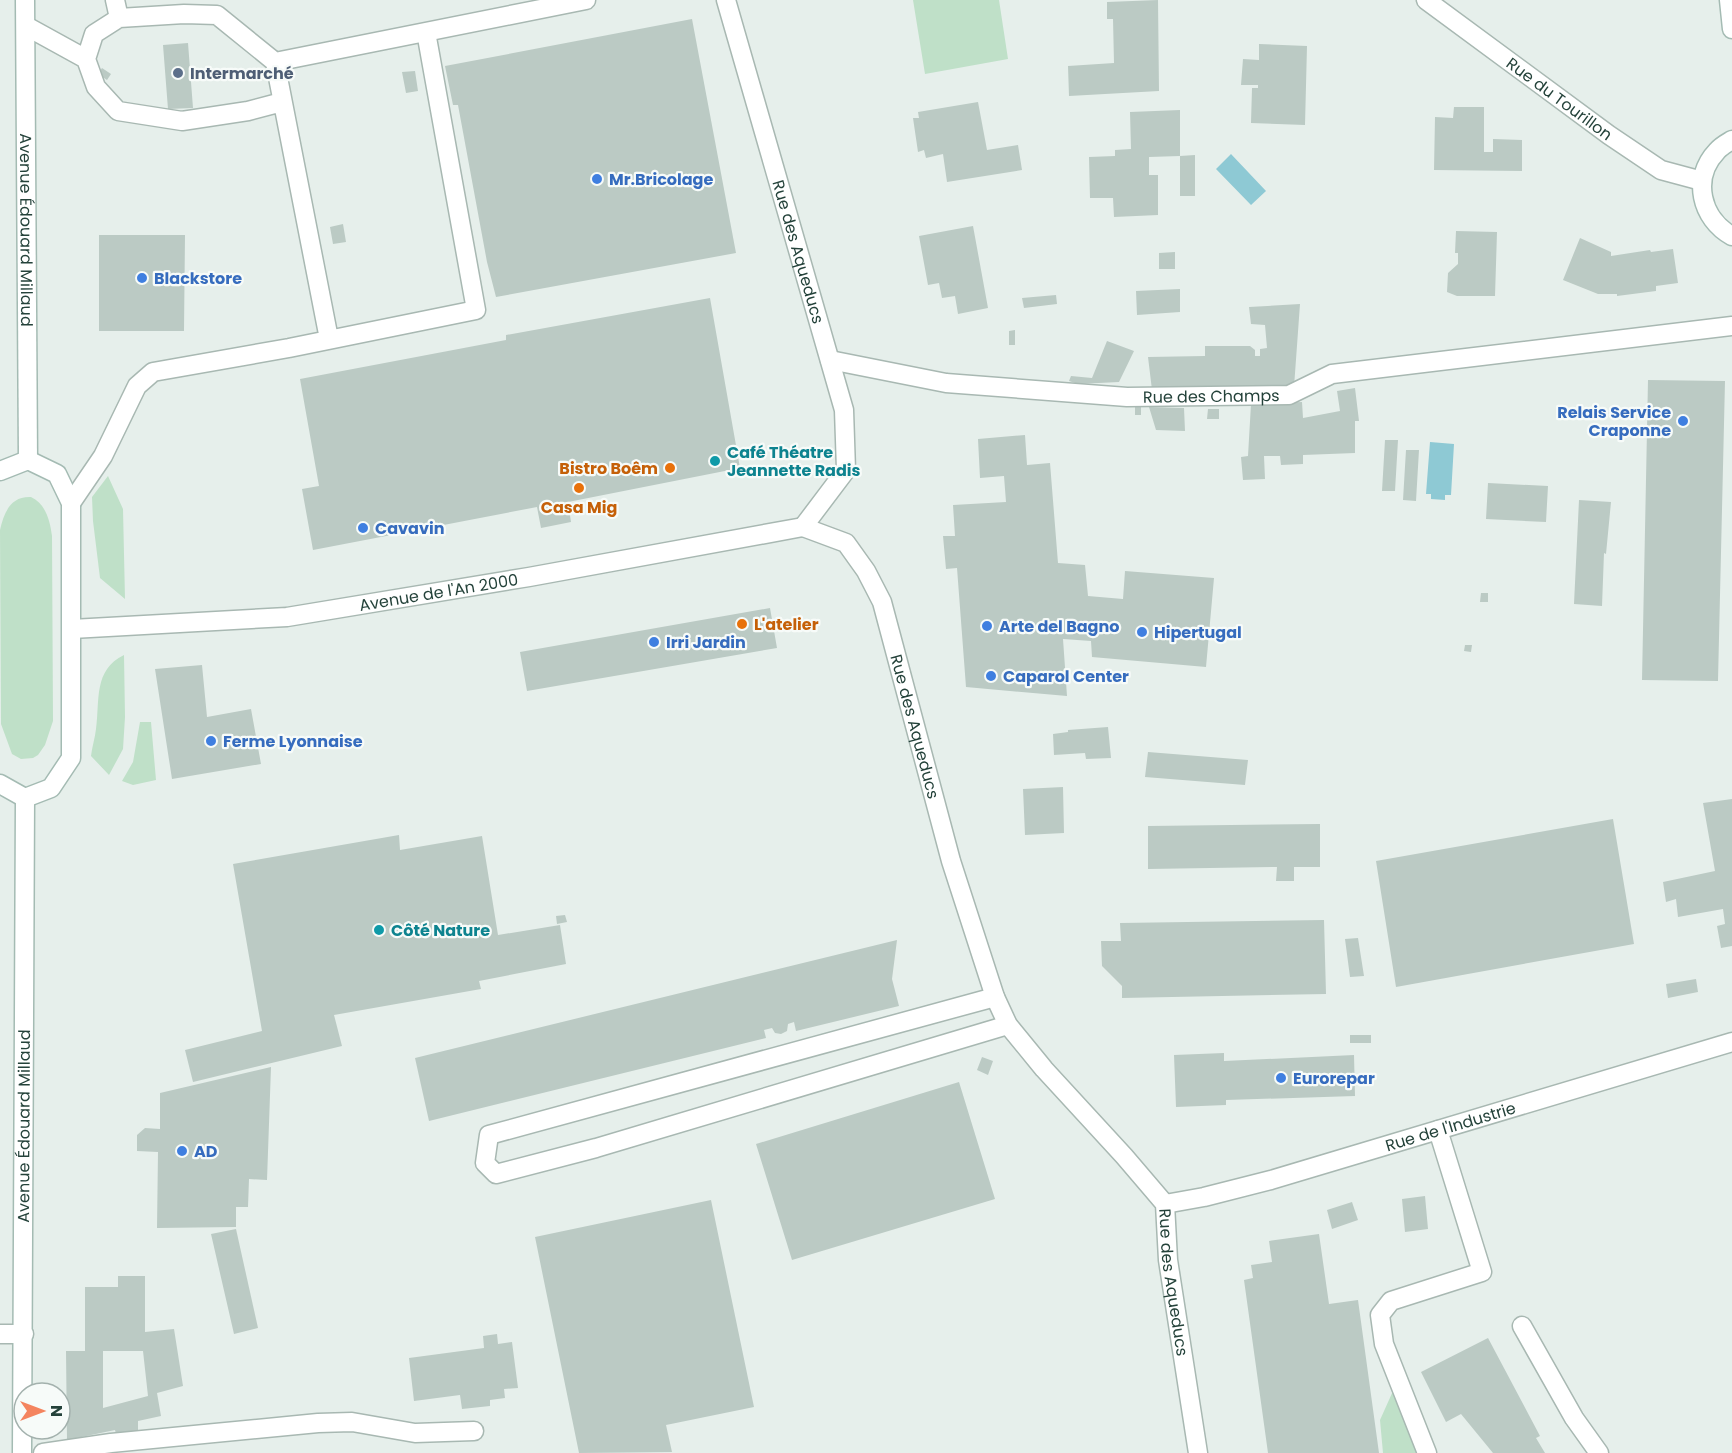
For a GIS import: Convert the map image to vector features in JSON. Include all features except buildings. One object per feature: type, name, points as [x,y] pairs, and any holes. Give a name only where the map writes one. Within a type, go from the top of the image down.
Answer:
[{"type":"street","name":"Avenue Édouard Millaud","points":[[25,0],[28,460]]},
{"type":"street","points":[[115,0],[119,18]]},
{"type":"street","points":[[275,62],[586,0]]},
{"type":"street","name":"Rue des Aqueducs","points":[[726,0],[844,410],[846,470],[803,527],[846,543],[866,571],[882,602],[951,861],[995,997],[1008,1025],[1044,1069],[1165,1204],[1168,1260],[1198,1453]]},
{"type":"street","name":"Rue du Tourillon","points":[[1426,0],[1660,170],[1702,181]]},
{"type":"street","points":[[1729,0],[1732,28]]},
{"type":"street","points":[[282,102],[248,111],[182,121],[118,111],[96,87],[86,59],[94,34],[119,18],[184,14],[217,15],[275,62],[329,339]]},
{"type":"street","points":[[26,26],[86,59]]},
{"type":"street","points":[[71,503],[103,456],[137,386],[153,372],[476,310],[426,32]]},
{"type":"street","points":[[1732,140],[1717,150],[1707,164],[1702,181],[1703,197],[1708,212],[1717,226],[1732,236]]},
{"type":"street","name":"Rue des Champs","points":[[830,360],[946,383],[1126,397],[1289,395],[1332,374],[1732,326]]},
{"type":"street","points":[[0,471],[28,460],[57,474],[71,503],[72,629],[71,758],[51,788],[25,798],[0,784]]},
{"type":"street","name":"Avenue de l'An 2000","points":[[72,629],[287,616],[529,577],[803,527]]},
{"type":"street","name":"Avenue Édouard Millaud","points":[[22,1453],[25,798]]},
{"type":"street","points":[[995,997],[489,1135],[485,1163],[496,1174],[596,1148],[1008,1025]]},
{"type":"street","name":"Rue de l'Industrie","points":[[1165,1204],[1271,1180],[1732,1042]]},
{"type":"street","points":[[1427,1453],[1384,1344],[1380,1315],[1391,1301],[1482,1272],[1438,1130]]},
{"type":"street","points":[[1522,1326],[1574,1418],[1599,1453]]},
{"type":"street","points":[[0,1334],[24,1334]]},
{"type":"street","points":[[43,1453],[111,1443],[329,1423],[352,1422],[415,1433],[474,1431]]},
{"type":"green space","points":[[913,0],[999,0],[1008,59],[925,74]]},
{"type":"green space","points":[[108,476],[123,509],[125,599],[100,578],[92,497]]},
{"type":"green space","points":[[31,497],[44,508],[52,536],[53,721],[45,745],[38,755],[21,759],[12,754],[1,724],[0,530],[9,507],[18,499]]},
{"type":"green space","points":[[124,655],[123,749],[109,775],[91,756],[98,697],[107,669]]},
{"type":"green space","points":[[140,722],[151,722],[156,780],[133,785],[122,781],[133,762]]},
{"type":"green space","points":[[1393,1391],[1418,1453],[1383,1453],[1380,1420]]},
{"type":"water","points":[[1231,154],[1266,191],[1251,205],[1216,169]]},
{"type":"water","points":[[1430,442],[1454,444],[1451,495],[1445,495],[1445,500],[1431,499],[1431,494],[1426,494]]},
{"type":"place","name":"Intermarché","points":[[178,73]]},
{"type":"place","name":"Mr.Bricolage","points":[[597,179]]},
{"type":"place","name":"Blackstore","points":[[142,278]]},
{"type":"place","name":"Relais Service Craponne","points":[[1683,421]]},
{"type":"place","name":"Café Théatre Jeannette Radis","points":[[715,461]]},
{"type":"place","name":"Bistro Boêm","points":[[670,468]]},
{"type":"place","name":"Casa Mig","points":[[579,488]]},
{"type":"place","name":"Cavavin","points":[[363,528]]},
{"type":"place","name":"L'atelier","points":[[742,624]]},
{"type":"place","name":"Arte del Bagno","points":[[987,626]]},
{"type":"place","name":"Hipertugal","points":[[1142,632]]},
{"type":"place","name":"Irri Jardin","points":[[654,642]]},
{"type":"place","name":"Caparol Center","points":[[991,676]]},
{"type":"place","name":"Ferme Lyonnaise","points":[[211,741]]},
{"type":"place","name":"Côté Nature","points":[[379,930]]},
{"type":"place","name":"Eurorepar","points":[[1281,1078]]},
{"type":"place","name":"AD","points":[[182,1151]]}]
